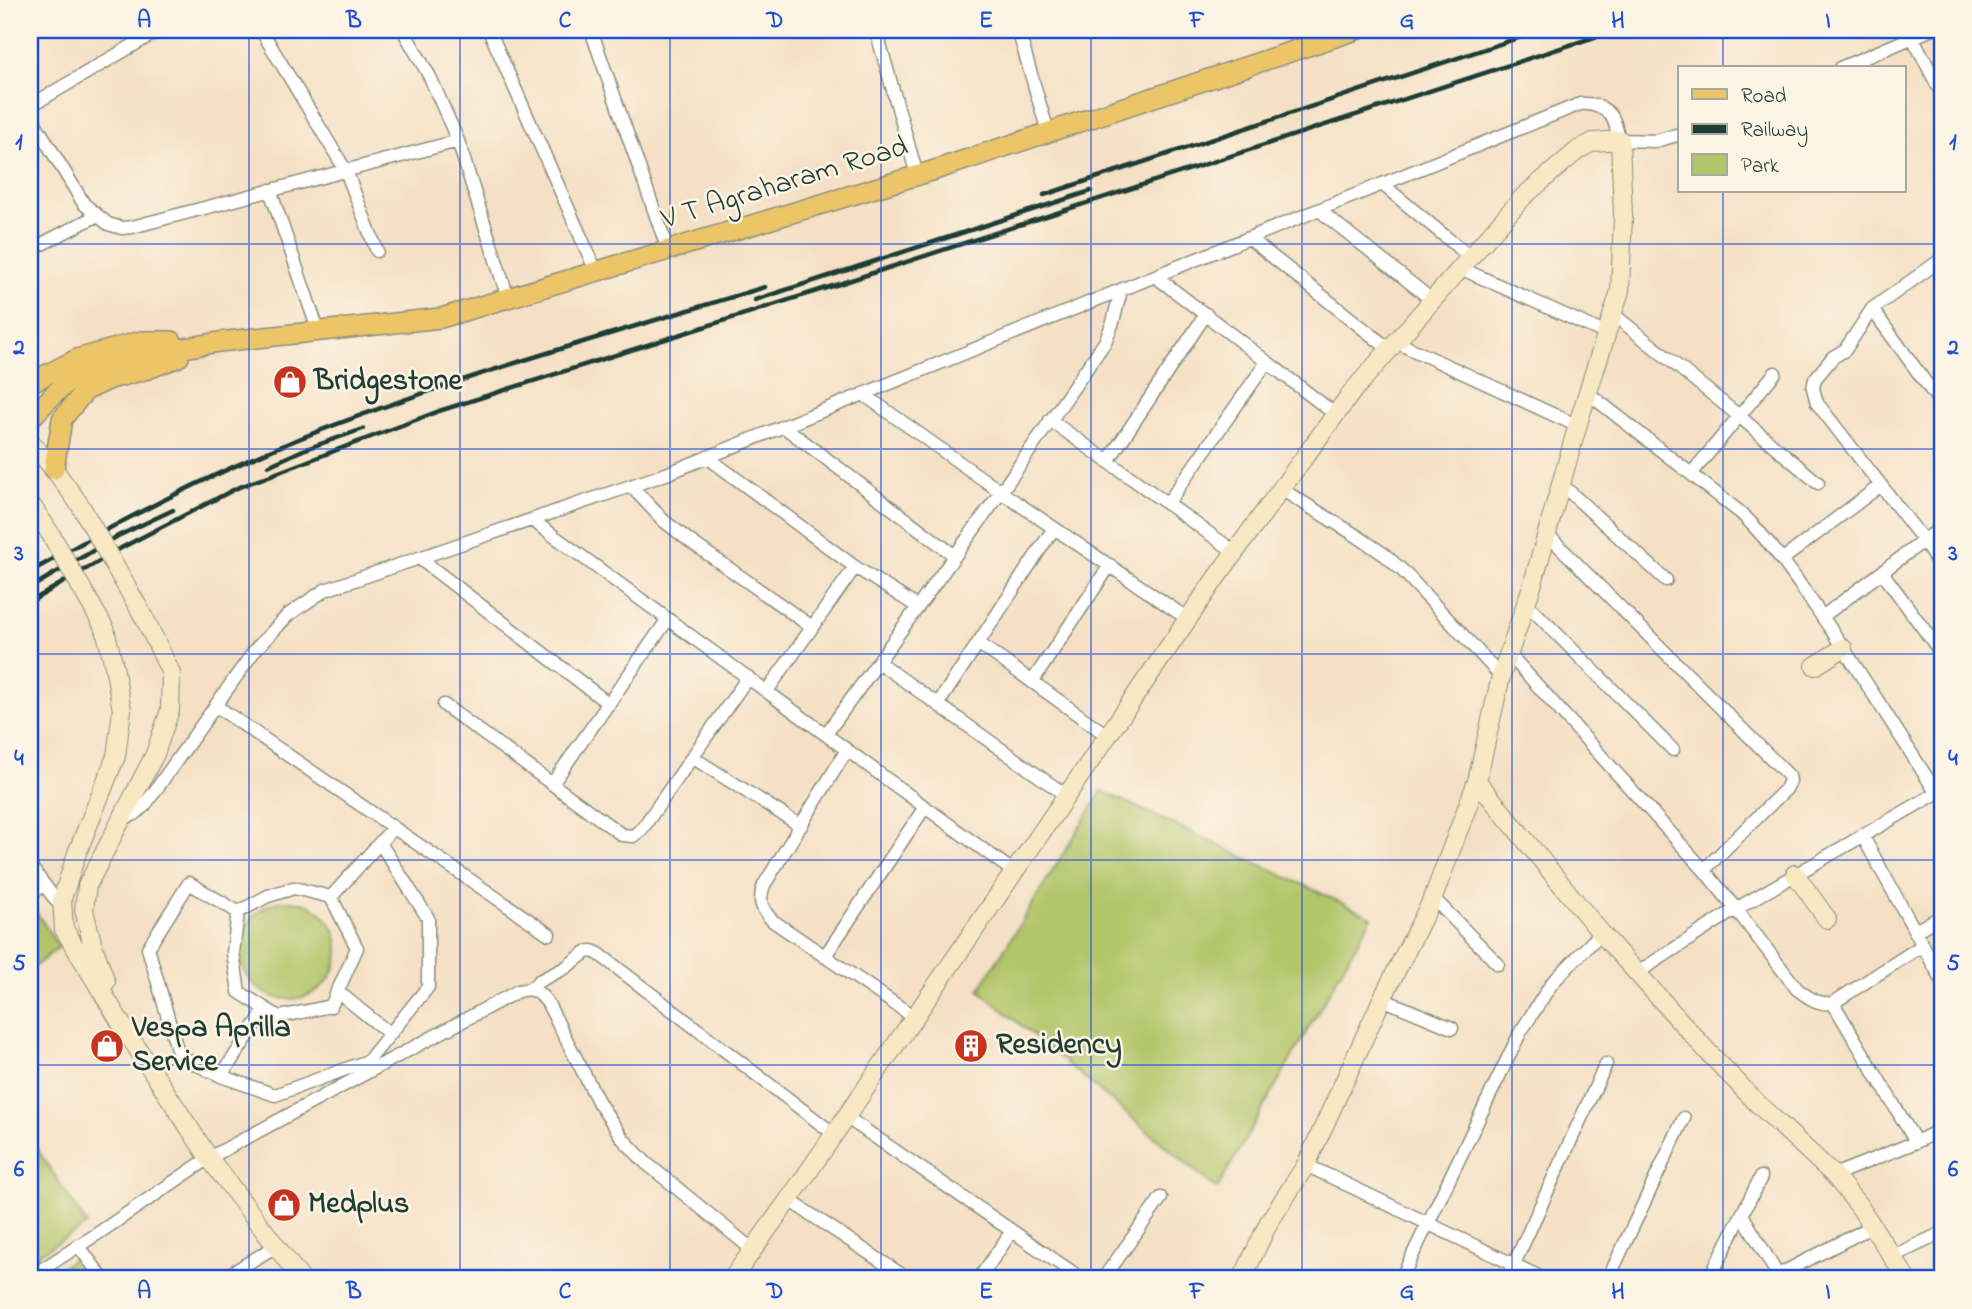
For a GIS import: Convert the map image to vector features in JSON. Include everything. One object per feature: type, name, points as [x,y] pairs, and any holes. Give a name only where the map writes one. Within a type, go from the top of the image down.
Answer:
[{"type":"main road","name":"V T Agraharam Road","points":[[219,342],[441,318],[917,175],[1348,31]]},
{"type":"main road","points":[[30,383],[77,359],[141,341],[219,342]]},
{"type":"main road","points":[[30,419],[73,378],[114,360],[219,342]]},
{"type":"main road","points":[[54,468],[62,419],[85,391],[110,379],[148,369],[219,342]]},
{"type":"street","points":[[30,106],[159,30]]},
{"type":"street","points":[[261,30],[346,171],[377,251]]},
{"type":"street","points":[[404,30],[430,77],[458,141],[508,298]]},
{"type":"street","points":[[489,30],[596,271]]},
{"type":"street","points":[[591,30],[668,250]]},
{"type":"street","points":[[876,30],[917,175]]},
{"type":"street","points":[[1018,30],[1048,132]]},
{"type":"street","points":[[1845,66],[1930,30]]},
{"type":"street","points":[[1913,38],[1942,94]]},
{"type":"street","points":[[120,820],[135,814],[145,804],[255,650],[288,615],[325,590],[631,486],[707,457],[1580,104],[1593,104],[1612,117],[1620,141],[1623,216],[1620,291],[1526,603],[1501,676],[1476,781],[1433,898],[1382,999],[1306,1165],[1269,1222],[1242,1279]]},
{"type":"street","points":[[30,115],[84,204],[96,216],[115,227],[132,227],[458,141]]},
{"type":"street","points":[[732,1279],[1188,618],[1352,392],[1522,197],[1578,150],[1593,142],[1656,141],[1678,135]]},
{"type":"street","points":[[1382,184],[1465,263],[1607,334]]},
{"type":"street","points":[[270,190],[318,330]]},
{"type":"street","points":[[1319,210],[1432,300]]},
{"type":"street","points":[[30,247],[40,245],[96,216]]},
{"type":"street","points":[[1249,238],[1392,345],[1578,426]]},
{"type":"street","points":[[1942,259],[1872,309],[1845,349],[1821,370],[1813,388],[1817,403],[1924,541],[1942,570]]},
{"type":"street","points":[[1155,276],[1335,414]]},
{"type":"street","points":[[826,734],[1001,492],[1105,342],[1121,290]]},
{"type":"street","points":[[1872,309],[1942,405]]},
{"type":"street","points":[[1108,461],[1206,314]]},
{"type":"street","points":[[1613,314],[1818,483]]},
{"type":"street","points":[[1167,504],[1267,362]]},
{"type":"street","points":[[1691,474],[1775,373]]},
{"type":"street","points":[[1588,393],[1742,514],[1764,536],[1783,559],[1939,791],[1736,909],[1637,973]]},
{"type":"street","points":[[863,394],[1001,492],[1188,618]]},
{"type":"street","points":[[1050,420],[1235,552]]},
{"type":"street","points":[[783,426],[955,556]]},
{"type":"street","points":[[30,442],[54,468],[80,505],[145,619],[172,673],[170,710],[155,754],[87,886],[84,910],[93,946],[122,1025]]},
{"type":"street","points":[[707,457],[855,567],[918,607]]},
{"type":"street","points":[[1561,484],[1665,580]]},
{"type":"street","points":[[1783,559],[1881,485]]},
{"type":"street","points":[[631,486],[664,521],[812,627]]},
{"type":"street","points":[[1281,489],[1394,563],[1501,676]]},
{"type":"street","points":[[30,503],[104,629],[122,710],[116,756],[77,853],[62,899],[64,929],[122,1025],[209,1157],[301,1279]]},
{"type":"street","points":[[532,520],[1014,872]]},
{"type":"street","points":[[1822,617],[1942,527]]},
{"type":"street","points":[[938,704],[1055,528]]},
{"type":"street","points":[[1547,534],[1789,776],[1786,789],[1704,870]]},
{"type":"street","points":[[419,558],[609,704]]},
{"type":"street","points":[[1032,682],[1110,565]]},
{"type":"street","points":[[766,691],[855,567]]},
{"type":"street","points":[[1882,572],[1942,654]]},
{"type":"street","points":[[1526,603],[1672,750]]},
{"type":"street","points":[[552,784],[668,620]]},
{"type":"street","points":[[978,643],[1108,736]]},
{"type":"street","points":[[1815,666],[1843,648]]},
{"type":"street","points":[[1509,654],[1704,870],[1797,989],[1817,1003],[1833,1003],[1923,945]]},
{"type":"street","points":[[878,662],[1067,796]]},
{"type":"street","points":[[444,705],[622,835],[633,836],[642,829],[748,677]]},
{"type":"street","points":[[216,706],[549,934]]},
{"type":"street","points":[[847,750],[764,885],[760,902],[773,920],[915,1017]]},
{"type":"street","points":[[692,757],[801,825]]},
{"type":"street","points":[[1476,781],[1637,973],[1742,1088],[1834,1175],[1873,1226],[1907,1279]]},
{"type":"street","points":[[825,956],[925,807]]},
{"type":"street","points":[[331,897],[393,828]]},
{"type":"street","points":[[1862,835],[1942,980]]},
{"type":"street","points":[[238,912],[188,883],[148,948],[179,1056],[221,1076],[275,1095],[368,1061],[428,987],[428,918],[380,843]]},
{"type":"street","points":[[30,866],[61,907]]},
{"type":"street","points":[[1795,874],[1827,919]]},
{"type":"street","points":[[30,895],[43,885]]},
{"type":"street","points":[[238,912],[268,896],[294,888],[331,897]]},
{"type":"street","points":[[238,912],[233,953],[239,992],[279,1017],[331,1006],[356,948],[331,897]]},
{"type":"street","points":[[1433,898],[1498,964]]},
{"type":"street","points":[[1915,931],[1942,916]]},
{"type":"street","points":[[1401,1279],[1520,1033],[1552,983],[1601,933]]},
{"type":"street","points":[[30,1277],[209,1157],[518,991],[530,989],[539,981],[565,968],[586,951],[599,954],[834,1134]]},
{"type":"street","points":[[530,989],[539,993],[547,1002],[599,1103],[623,1139],[646,1163],[753,1250]]},
{"type":"street","points":[[337,992],[390,1034]]},
{"type":"street","points":[[1382,999],[1452,1028]]},
{"type":"street","points":[[1833,1003],[1916,1142]]},
{"type":"street","points":[[221,1076],[266,1009]]},
{"type":"street","points":[[1507,1279],[1606,1065]]},
{"type":"street","points":[[846,1117],[1082,1279]]},
{"type":"street","points":[[1608,1279],[1684,1118]]},
{"type":"street","points":[[1834,1175],[1942,1129]]},
{"type":"street","points":[[1306,1165],[1544,1279]]},
{"type":"street","points":[[1709,1279],[1761,1177]]},
{"type":"street","points":[[1103,1279],[1161,1198]]},
{"type":"street","points":[[789,1200],[908,1279]]},
{"type":"street","points":[[1742,1214],[1779,1277],[1873,1226]]},
{"type":"street","points":[[979,1279],[1012,1231]]},
{"type":"street","points":[[1893,1256],[1942,1233]]},
{"type":"street","points":[[78,1245],[103,1279]]},
{"type":"street","points":[[222,1279],[276,1247]]},
{"type":"green space","points":[[1102,791],[1372,917],[1217,1189],[979,990]]},
{"type":"green space","points":[[289,901],[308,905],[324,915],[334,931],[338,950],[334,969],[324,985],[308,995],[289,999],[270,995],[254,985],[244,969],[240,950],[244,931],[254,915],[270,905]]},
{"type":"green space","points":[[33,907],[59,947],[30,970],[30,909]]},
{"type":"green space","points":[[30,1138],[87,1225],[30,1259]]},
{"type":"green space","points":[[76,1256],[91,1279],[47,1279]]},
{"type":"railway","points":[[1044,195],[1542,30]]},
{"type":"railway","points":[[30,602],[123,547],[237,488],[439,411],[839,284],[1616,30]]},
{"type":"railway","points":[[755,300],[1091,191]]},
{"type":"railway","points":[[30,572],[161,502],[296,440],[470,377],[765,287]]},
{"type":"railway","points":[[268,466],[303,450],[363,429]]},
{"type":"railway","points":[[30,588],[118,536],[173,510]]},
{"type":"place","name":"Bridgestone","points":[[290,382]]},
{"type":"place","name":"Vespa Aprilla Service","points":[[107,1046]]},
{"type":"place","name":"Residency","points":[[971,1046]]},
{"type":"place","name":"Medplus","points":[[284,1205]]}]
